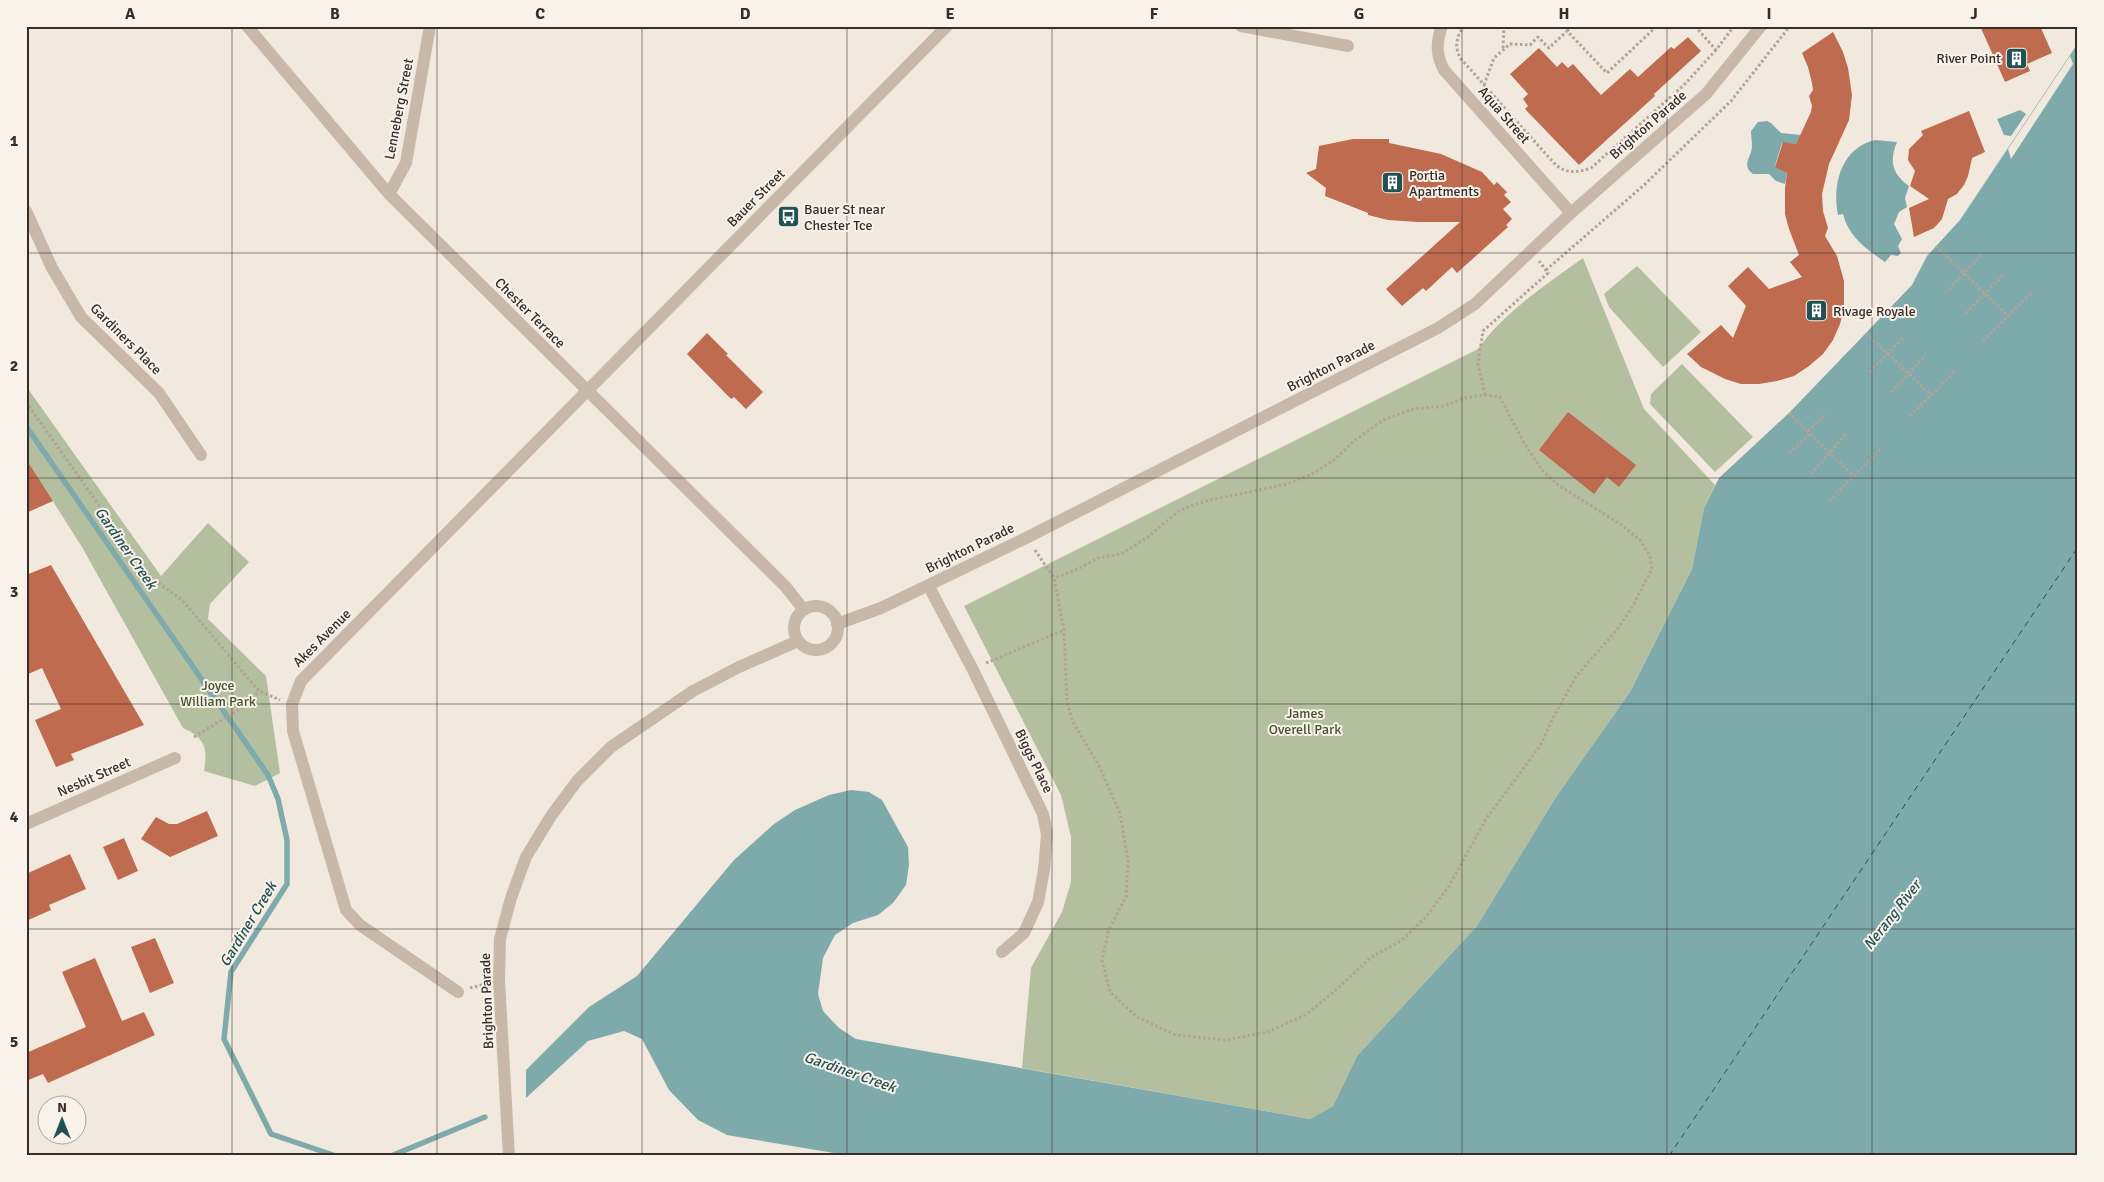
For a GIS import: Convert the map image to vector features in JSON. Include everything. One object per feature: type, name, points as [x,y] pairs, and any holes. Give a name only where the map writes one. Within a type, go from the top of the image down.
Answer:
[{"type":"street","name":"Chester Terrace","points":[[247,26],[388,194],[785,586],[804,610]]},
{"type":"street","name":"Lenneberg Street","points":[[388,194],[406,163],[430,26]]},
{"type":"street","name":"Bauer Street","points":[[587,390],[947,26]]},
{"type":"street","points":[[1241,26],[1348,46]]},
{"type":"street","name":"Aqua Street","points":[[1442,26],[1437,50],[1444,70],[1571,214]]},
{"type":"street","name":"Brighton Parade","points":[[837,624],[881,608],[1026,538],[1438,328],[1476,304],[1571,214],[1706,94],[1761,26]]},
{"type":"street","name":"Gardiners Place","points":[[26,211],[52,268],[81,317],[159,393],[201,455]]},
{"type":"street","name":"Akes Avenue","points":[[458,992],[360,925],[346,910],[293,731],[292,704],[301,681],[587,390]]},
{"type":"street","name":"Biggs Place","points":[[928,585],[972,668],[1043,814],[1047,834],[1044,870],[1038,902],[1024,933],[1002,952]]},
{"type":"street","points":[[812,607],[823,608],[832,614],[838,631],[836,638],[825,648],[810,650],[798,641],[794,631],[795,624],[799,614],[804,610],[812,607]]},
{"type":"street","name":"Brighton Parade","points":[[509,1156],[499,981],[500,939],[511,898],[526,857],[551,816],[577,781],[611,746],[676,701],[739,667],[798,641]]},
{"type":"street","name":"Nesbit Street","points":[[26,824],[174,758]]},
{"type":"path","points":[[1465,26],[1458,35],[1457,54],[1558,167],[1572,172],[1591,168],[1684,85],[1716,50],[1734,26]]},
{"type":"path","points":[[1503,48],[1504,26]]},
{"type":"path","points":[[1484,85],[1494,58],[1503,48],[1517,43],[1530,45],[1538,37],[1549,48],[1572,26]]},
{"type":"path","points":[[1567,31],[1607,73],[1657,26]]},
{"type":"path","points":[[1695,26],[1716,50]]},
{"type":"path","points":[[1546,270],[1643,186],[1731,101],[1790,26]]},
{"type":"path","points":[[1936,246],[2008,316]]},
{"type":"path","points":[[1485,395],[1478,364],[1483,331],[1548,273],[1532,251]]},
{"type":"path","points":[[1945,293],[1983,253]]},
{"type":"path","points":[[1966,313],[2005,273]]},
{"type":"path","points":[[1982,342],[2033,291]]},
{"type":"path","points":[[1866,333],[1932,396]]},
{"type":"path","points":[[1869,372],[1905,336]]},
{"type":"path","points":[[1891,392],[1926,356]]},
{"type":"path","points":[[1910,416],[1956,370]]},
{"type":"path","points":[[1026,538],[1054,578],[1064,630],[1067,702],[1073,722],[1099,766],[1120,813],[1128,861],[1126,897],[1109,929],[1102,960],[1110,992],[1137,1018],[1176,1036],[1225,1040],[1268,1032],[1307,1014],[1370,958],[1402,940],[1432,909],[1450,886],[1486,819],[1540,746],[1577,675],[1626,617],[1652,568],[1650,556],[1640,540],[1620,524],[1558,485],[1542,470],[1524,443],[1500,397],[1485,395],[1466,398],[1444,406],[1413,409],[1383,420],[1354,441],[1334,460],[1312,474],[1287,484],[1206,500],[1180,510],[1148,537],[1121,554],[1098,558],[1074,571],[1054,578]]},
{"type":"path","points":[[26,402],[149,576],[182,600],[259,691],[292,704]]},
{"type":"path","points":[[1789,413],[1853,475]]},
{"type":"path","points":[[1789,453],[1827,413]]},
{"type":"path","points":[[1811,474],[1846,434]]},
{"type":"path","points":[[1829,501],[1880,450]]},
{"type":"path","points":[[972,668],[1064,630]]},
{"type":"path","points":[[194,737],[246,705],[259,691]]},
{"type":"path","points":[[458,992],[499,981]]},
{"type":"green space","name":"James Overell Park","points":[[1583,258],[1644,409],[1715,485],[1704,508],[1692,569],[1630,692],[1556,797],[1477,926],[1357,1056],[1333,1106],[1310,1119],[1022,1068],[1031,968],[1062,912],[1071,882],[1071,837],[1061,795],[964,606],[1478,349],[1513,311]]},
{"type":"green space","points":[[1637,266],[1701,332],[1663,367],[1609,307],[1604,294]]},
{"type":"green space","points":[[1682,364],[1753,437],[1715,472],[1650,404],[1651,394]]},
{"type":"green space","name":"Joyce William Park","points":[[26,386],[161,576],[208,523],[249,562],[210,604],[208,619],[266,676],[280,773],[255,786],[204,771],[206,756],[203,745],[196,736],[183,728],[82,547],[26,459]]},
{"type":"water","name":"Nerang River","points":[[2078,43],[2078,1156],[852,1156],[727,1135],[698,1120],[669,1090],[642,1039],[624,1031],[588,1041],[526,1098],[526,1070],[589,1007],[637,976],[734,860],[774,824],[795,810],[829,795],[851,790],[869,792],[882,800],[908,847],[909,865],[906,885],[893,903],[878,915],[853,923],[835,935],[823,958],[818,994],[823,1011],[839,1028],[856,1039],[1310,1119],[1333,1106],[1357,1056],[1477,926],[1556,797],[1630,692],[1692,569],[1704,508],[1719,478],[1789,413],[1912,285],[1927,256],[1960,220]]},
{"type":"water","points":[[2020,110],[2026,114],[2011,136],[2004,135],[1997,119]]},
{"type":"water","points":[[1767,121],[1781,133],[1801,135],[1796,144],[1782,143],[1775,166],[1787,173],[1785,184],[1776,181],[1769,174],[1753,174],[1748,168],[1747,164],[1752,147],[1751,131],[1758,122]]},
{"type":"water","points":[[1875,140],[1897,142],[1893,155],[1894,167],[1899,177],[1909,186],[1905,198],[1907,207],[1899,212],[1894,224],[1902,239],[1898,246],[1901,253],[1898,256],[1891,255],[1885,262],[1854,236],[1843,214],[1838,215],[1836,203],[1838,180],[1841,169],[1847,159],[1863,144]]},
{"type":"pier","points":[[2070,56],[2073,64],[2011,159],[2008,149]]},
{"type":"building","name":"River Point","points":[[1980,26],[2040,26],[2052,53],[2027,64],[2030,71],[2005,82]]},
{"type":"building","points":[[1833,32],[1843,52],[1848,68],[1852,95],[1849,120],[1829,164],[1822,194],[1823,211],[1828,228],[1825,236],[1837,256],[1844,281],[1844,308],[1840,324],[1833,340],[1823,354],[1794,376],[1759,384],[1741,384],[1725,379],[1701,367],[1687,354],[1721,325],[1733,338],[1746,306],[1728,286],[1748,267],[1769,289],[1802,277],[1790,262],[1799,255],[1785,214],[1787,173],[1775,167],[1783,142],[1796,144],[1811,112],[1812,106],[1809,96],[1813,90],[1812,83],[1802,53]]},
{"type":"building","points":[[1688,37],[1701,51],[1579,165],[1525,109],[1528,106],[1523,99],[1528,94],[1510,74],[1539,48],[1557,67],[1562,62],[1568,68],[1573,64],[1601,95],[1630,69],[1638,77],[1671,47],[1674,49]]},
{"type":"building","points":[[1969,111],[1985,152],[1972,158],[1964,185],[1957,194],[1948,199],[1942,219],[1934,228],[1914,237],[1909,208],[1929,199],[1910,186],[1915,171],[1908,160],[1909,149],[1923,135],[1921,131]]},
{"type":"building","name":"Portia Apartments","points":[[1353,139],[1389,139],[1389,143],[1441,154],[1482,172],[1494,185],[1497,182],[1507,192],[1504,195],[1511,202],[1503,209],[1512,219],[1506,225],[1508,227],[1457,273],[1452,267],[1426,291],[1423,288],[1402,306],[1386,289],[1460,222],[1388,220],[1368,215],[1368,213],[1325,196],[1326,188],[1306,173],[1316,169],[1319,146]]},
{"type":"building","points":[[707,333],[763,392],[746,409],[734,397],[731,399],[687,354]]},
{"type":"building","points":[[1568,412],[1636,465],[1619,487],[1607,477],[1594,494],[1539,450]]},
{"type":"building","points":[[26,459],[53,501],[26,513]]},
{"type":"building","points":[[51,565],[144,725],[71,754],[74,760],[56,767],[35,720],[61,709],[42,668],[26,675],[26,575]]},
{"type":"building","points":[[207,811],[218,836],[170,857],[141,839],[156,817],[169,824],[177,824]]},
{"type":"building","points":[[124,838],[138,871],[118,880],[103,847]]},
{"type":"building","points":[[70,854],[86,889],[49,905],[51,910],[26,921],[26,874]]},
{"type":"building","points":[[155,938],[174,983],[150,993],[131,947]]},
{"type":"building","points":[[95,958],[122,1021],[144,1012],[155,1035],[48,1083],[43,1074],[26,1081],[26,1053],[86,1027],[62,972]]},
{"type":"waterway","name":"Gardiner Creek","points":[[26,426],[268,775],[278,799],[287,840],[287,884],[231,972],[224,1039],[271,1134],[336,1156]]},
{"type":"waterway","name":"Gardiner Creek","points":[[391,1156],[485,1117]]},
{"type":"ferry route","points":[[1669,1156],[2078,547]]},
{"type":"place","name":"River Point","points":[[2017,58]]},
{"type":"place","name":"Portia Apartments","points":[[1393,183]]},
{"type":"place","name":"Bauer St near Chester Tce","points":[[788,217]]},
{"type":"place","name":"Rivage Royale","points":[[1817,311]]}]
